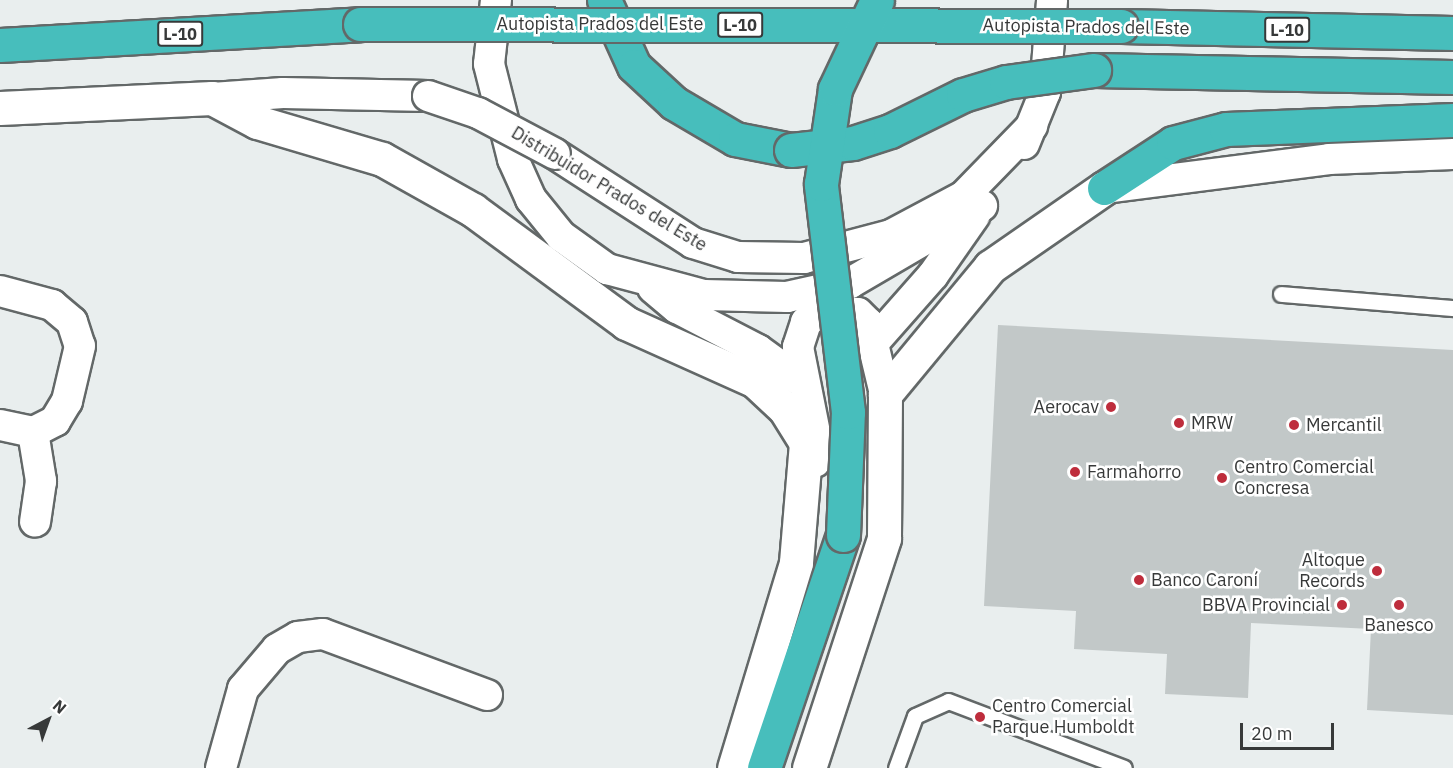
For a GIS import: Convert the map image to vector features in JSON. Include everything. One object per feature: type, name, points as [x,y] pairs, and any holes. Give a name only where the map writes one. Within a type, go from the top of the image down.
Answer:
[{"type":"highway","points":[[604,0],[634,66],[674,103],[735,139],[791,150],[881,134],[963,95],[1006,82],[1094,70],[1453,77]]},
{"type":"highway","points":[[764,768],[843,535],[848,412],[820,184],[835,89],[877,0]]},
{"type":"highway","name":"Autopista Prados del Este","points":[[0,45],[360,24],[1120,26],[1453,33]]},
{"type":"highway","points":[[1104,188],[1173,143],[1226,129],[1453,120]]},
{"type":"main road","name":"Distribuidor Prados del Este","points":[[0,108],[212,98]]},
{"type":"main road","points":[[212,98],[257,122],[382,159],[473,210],[626,323],[755,381],[785,409],[806,443],[796,563],[777,638],[734,768]]},
{"type":"main road","points":[[809,768],[884,538],[885,394],[990,267],[1104,188]]},
{"type":"street","name":"Distribuidor Prados del Este","points":[[496,0],[489,64],[493,98],[531,199],[561,236],[607,269],[704,294],[804,293],[870,274],[982,206],[1032,126],[1045,92],[1052,0]]},
{"type":"street","name":"Distribuidor Prados del Este","points":[[212,98],[283,93],[428,96],[478,113],[555,154],[693,243],[738,256],[804,258],[891,236],[947,205],[986,176],[1032,126]]},
{"type":"street","points":[[1104,188],[1329,159],[1453,154]]},
{"type":"street","points":[[874,342],[933,275],[982,206]]},
{"type":"street","points":[[644,280],[677,308],[758,350],[802,382]]},
{"type":"street","points":[[0,291],[52,305],[72,322],[80,346],[67,401],[55,421],[33,432],[0,425]]},
{"type":"street","points":[[802,512],[819,448],[802,382],[800,332],[824,309],[858,313],[868,323],[885,394]]},
{"type":"street","points":[[33,432],[41,480],[35,522]]},
{"type":"street","points":[[222,768],[243,689],[277,649],[298,637],[323,634],[487,695]]},
{"type":"lane","points":[[1281,294],[1453,308]]},
{"type":"lane","points":[[896,768],[915,716],[948,701],[1124,768]]},
{"type":"building","name":"Centro Comercial Concresa","points":[[998,325],[1453,350],[1453,715],[1367,710],[1371,629],[1251,623],[1248,698],[1165,694],[1167,654],[1074,649],[1076,611],[984,606]]},
{"type":"place","name":"Aerocav","points":[[1111,407]]},
{"type":"place","name":"MRW","points":[[1179,423]]},
{"type":"place","name":"Mercantil","points":[[1294,425]]},
{"type":"place","name":"Farmahorro","points":[[1075,472]]},
{"type":"place","name":"Centro Comercial Concresa","points":[[1222,478]]},
{"type":"place","name":"Altoque Records","points":[[1377,571]]},
{"type":"place","name":"Banco Caroní","points":[[1139,580]]},
{"type":"place","name":"BBVA Provincial","points":[[1342,605]]},
{"type":"place","name":"Banesco","points":[[1399,605]]},
{"type":"place","name":"Centro Comercial Parque Humboldt","points":[[980,717]]}]
